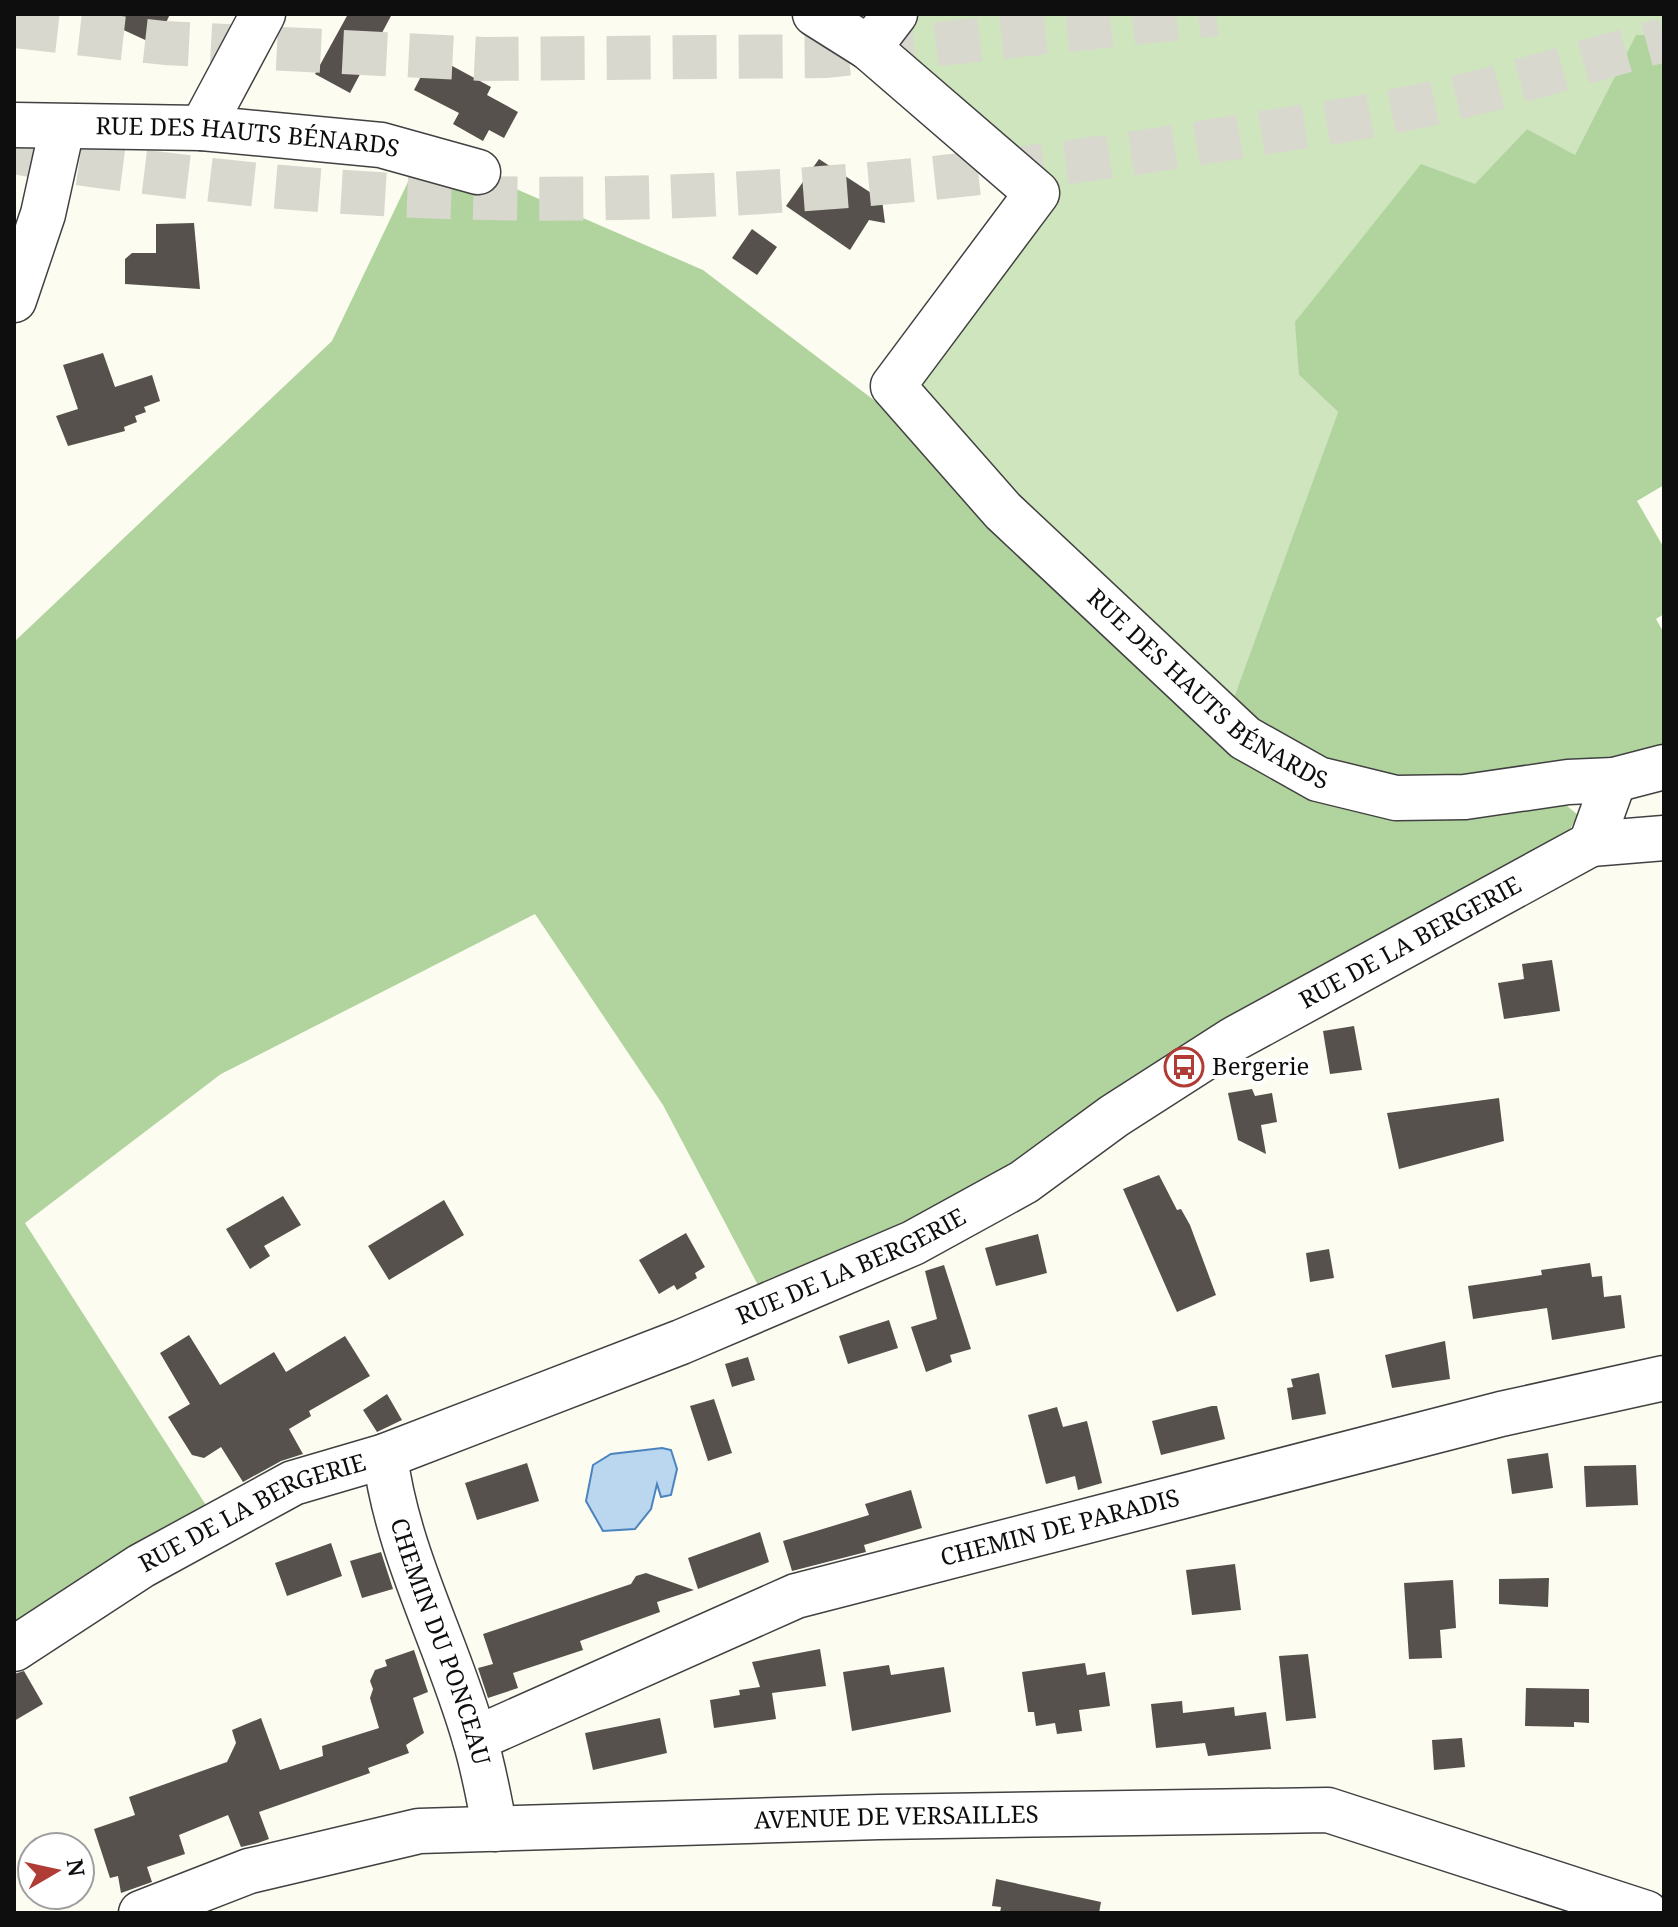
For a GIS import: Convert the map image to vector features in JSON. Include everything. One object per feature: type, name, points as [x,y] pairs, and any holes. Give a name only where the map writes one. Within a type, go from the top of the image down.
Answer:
[{"type":"street","points":[[202,128],[263,14]]},
{"type":"street","points":[[815,14],[869,48],[895,14]]},
{"type":"street","name":"RUE DES HAUTS BÉNARDS","points":[[869,48],[1037,193],[893,386],[1003,511],[1245,738],[1318,779],[1396,798],[1465,797],[1568,782],[1614,780],[1664,767]]},
{"type":"street","name":"RUE DES HAUTS BÉNARDS","points":[[14,125],[202,128],[381,145],[478,172]]},
{"type":"street","points":[[14,300],[43,214],[62,128]]},
{"type":"street","points":[[1614,780],[1591,844],[1664,838]]},
{"type":"street","name":"RUE DE LA BERGERIE","points":[[14,1649],[141,1566],[293,1483],[385,1456],[681,1342],[913,1243],[1024,1182],[1114,1116],[1234,1039],[1591,844]]},
{"type":"street","name":"CHEMIN DE PARADIS","points":[[475,1739],[796,1596],[1486,1418],[1664,1378]]},
{"type":"street","name":"CHEMIN DU PONCEAU","points":[[385,1456],[390,1498],[424,1602],[475,1739],[495,1829]]},
{"type":"street","name":"AVENUE DE VERSAILLES","points":[[141,1913],[249,1871],[419,1831],[894,1817],[1328,1810],[1646,1913]]},
{"type":"green space","points":[[912,14],[1664,14],[1664,35],[1636,36],[1575,156],[1527,129],[1299,375],[1338,412],[1231,709],[887,410],[1057,191],[889,42]]},
{"type":"green space","points":[[1636,35],[1664,35],[1664,485],[1637,501],[1664,548],[1664,614],[1656,619],[1664,633],[1664,749],[1561,801],[1578,815],[1568,833],[948,1210],[760,1289],[663,1105],[535,914],[221,1074],[25,1223],[211,1513],[14,1626],[14,642],[332,341],[418,161],[502,183],[703,270],[887,410],[1230,709],[1338,412],[1299,375],[1295,322],[1421,164],[1475,184],[1527,129],[1575,155]]},
{"type":"water","points":[[662,1448],[671,1450],[677,1469],[671,1495],[661,1497],[657,1484],[651,1509],[635,1529],[603,1531],[586,1501],[593,1465],[611,1454]]},
{"type":"building","points":[[89,14],[170,14],[156,45]]},
{"type":"building","points":[[348,14],[392,14],[350,93],[315,74]]},
{"type":"building","points":[[432,55],[491,87],[487,95],[518,112],[504,138],[489,130],[483,141],[453,124],[459,113],[414,90]]},
{"type":"building","points":[[819,159],[882,200],[885,223],[869,220],[850,250],[786,206]]},
{"type":"building","points":[[194,223],[200,289],[125,284],[125,259],[132,253],[156,253],[156,224]]},
{"type":"building","points":[[752,229],[777,247],[757,275],[732,258]]},
{"type":"building","points":[[103,353],[115,387],[152,375],[160,401],[144,407],[146,412],[135,416],[137,422],[124,427],[125,431],[68,446],[56,416],[78,409],[63,365]]},
{"type":"building","points":[[1552,960],[1560,1011],[1504,1019],[1498,983],[1524,979],[1522,964]]},
{"type":"building","points":[[1354,1026],[1362,1070],[1330,1074],[1323,1031]]},
{"type":"building","points":[[1252,1089],[1255,1096],[1272,1093],[1277,1122],[1261,1125],[1266,1154],[1238,1140],[1228,1093]]},
{"type":"building","points":[[1499,1098],[1504,1141],[1399,1169],[1387,1113]]},
{"type":"building","points":[[1159,1175],[1177,1210],[1181,1209],[1190,1225],[1216,1295],[1177,1312],[1123,1189]]},
{"type":"building","points":[[283,1196],[301,1225],[264,1246],[270,1256],[250,1269],[226,1229]]},
{"type":"building","points":[[444,1200],[464,1235],[389,1280],[368,1246]]},
{"type":"building","points":[[686,1233],[705,1267],[695,1273],[697,1278],[677,1290],[674,1285],[659,1294],[639,1260]]},
{"type":"building","points":[[1038,1234],[1047,1273],[996,1286],[985,1248]]},
{"type":"building","points":[[1329,1249],[1334,1278],[1310,1282],[1306,1253]]},
{"type":"building","points":[[1590,1263],[1592,1277],[1602,1276],[1604,1297],[1621,1295],[1625,1328],[1552,1340],[1547,1308],[1473,1319],[1468,1286],[1542,1275],[1541,1270]]},
{"type":"building","points":[[944,1265],[971,1349],[950,1355],[952,1362],[926,1372],[911,1327],[937,1319],[925,1271]]},
{"type":"building","points":[[889,1320],[898,1348],[848,1364],[839,1336]]},
{"type":"building","points":[[189,1335],[220,1385],[274,1352],[286,1372],[345,1336],[370,1376],[309,1411],[311,1416],[289,1429],[303,1454],[281,1461],[243,1482],[221,1447],[204,1458],[192,1455],[168,1417],[190,1404],[160,1353]]},
{"type":"building","points":[[1445,1341],[1450,1379],[1392,1388],[1385,1355]]},
{"type":"building","points":[[748,1357],[755,1380],[732,1387],[725,1364]]},
{"type":"building","points":[[1319,1373],[1326,1414],[1292,1420],[1287,1388],[1293,1387],[1291,1379]]},
{"type":"building","points":[[387,1394],[402,1420],[377,1432],[363,1410]]},
{"type":"building","points":[[714,1399],[732,1453],[708,1461],[690,1406]]},
{"type":"building","points":[[1217,1406],[1225,1439],[1161,1455],[1152,1421]]},
{"type":"building","points":[[1057,1407],[1063,1427],[1087,1421],[1102,1483],[1078,1490],[1075,1476],[1046,1484],[1028,1415]]},
{"type":"building","points":[[1548,1453],[1553,1488],[1512,1494],[1507,1459]]},
{"type":"building","points":[[527,1463],[539,1501],[477,1520],[465,1483]]},
{"type":"building","points":[[1636,1465],[1638,1505],[1586,1507],[1584,1466]]},
{"type":"building","points":[[911,1490],[922,1528],[864,1545],[866,1552],[792,1571],[783,1541],[869,1515],[865,1504]]},
{"type":"building","points":[[760,1532],[769,1562],[698,1589],[688,1558]]},
{"type":"building","points":[[331,1543],[342,1576],[287,1596],[275,1563]]},
{"type":"building","points":[[381,1552],[393,1589],[362,1598],[350,1561]]},
{"type":"building","points":[[1235,1564],[1241,1610],[1192,1615],[1186,1570]]},
{"type":"building","points":[[646,1573],[694,1590],[657,1602],[660,1612],[580,1641],[583,1650],[513,1673],[518,1688],[488,1698],[478,1668],[493,1664],[483,1634],[631,1584],[636,1576]]},
{"type":"building","points":[[1549,1578],[1548,1607],[1499,1604],[1499,1579]]},
{"type":"building","points":[[1453,1580],[1456,1628],[1440,1630],[1442,1658],[1409,1659],[1404,1583]]},
{"type":"building","points":[[820,1649],[826,1686],[772,1693],[776,1719],[714,1728],[710,1700],[740,1695],[739,1690],[760,1687],[752,1662]]},
{"type":"building","points":[[414,1650],[428,1692],[413,1698],[424,1733],[406,1745],[409,1753],[368,1768],[370,1773],[259,1812],[269,1839],[258,1843],[241,1847],[228,1815],[179,1835],[185,1854],[147,1867],[152,1882],[121,1893],[118,1876],[110,1878],[94,1829],[135,1815],[129,1797],[227,1762],[236,1743],[232,1730],[261,1718],[280,1770],[323,1756],[322,1746],[379,1728],[370,1698],[373,1689],[370,1681],[375,1670],[387,1666],[385,1660]]},
{"type":"building","points":[[1308,1654],[1316,1718],[1286,1721],[1279,1656]]},
{"type":"building","points":[[1085,1663],[1087,1675],[1105,1672],[1110,1706],[1079,1710],[1082,1731],[1057,1734],[1055,1723],[1036,1726],[1034,1712],[1028,1712],[1022,1672]]},
{"type":"building","points":[[889,1665],[891,1675],[944,1667],[951,1712],[852,1731],[843,1672]]},
{"type":"building","points":[[24,1671],[43,1704],[14,1721],[14,1674]]},
{"type":"building","points":[[1526,1688],[1589,1689],[1589,1723],[1574,1722],[1574,1727],[1525,1726]]},
{"type":"building","points":[[1182,1701],[1183,1713],[1234,1707],[1235,1716],[1266,1712],[1271,1749],[1208,1756],[1205,1743],[1156,1748],[1151,1704]]},
{"type":"building","points":[[660,1718],[667,1753],[593,1770],[585,1733]]},
{"type":"building","points":[[1462,1738],[1465,1767],[1434,1770],[1432,1740]]},
{"type":"building","points":[[996,1879],[1101,1902],[1099,1913],[1000,1913],[1001,1907],[992,1906]]},
{"type":"tunnel","points":[[14,26],[165,43],[483,59],[827,56],[1216,14]]},
{"type":"tunnel","points":[[14,152],[213,180],[340,192],[468,198],[723,194],[851,186],[1105,157],[1362,117],[1470,94],[1664,40]]},
{"type":"place","name":"Bergerie","points":[[1184,1067]]}]
